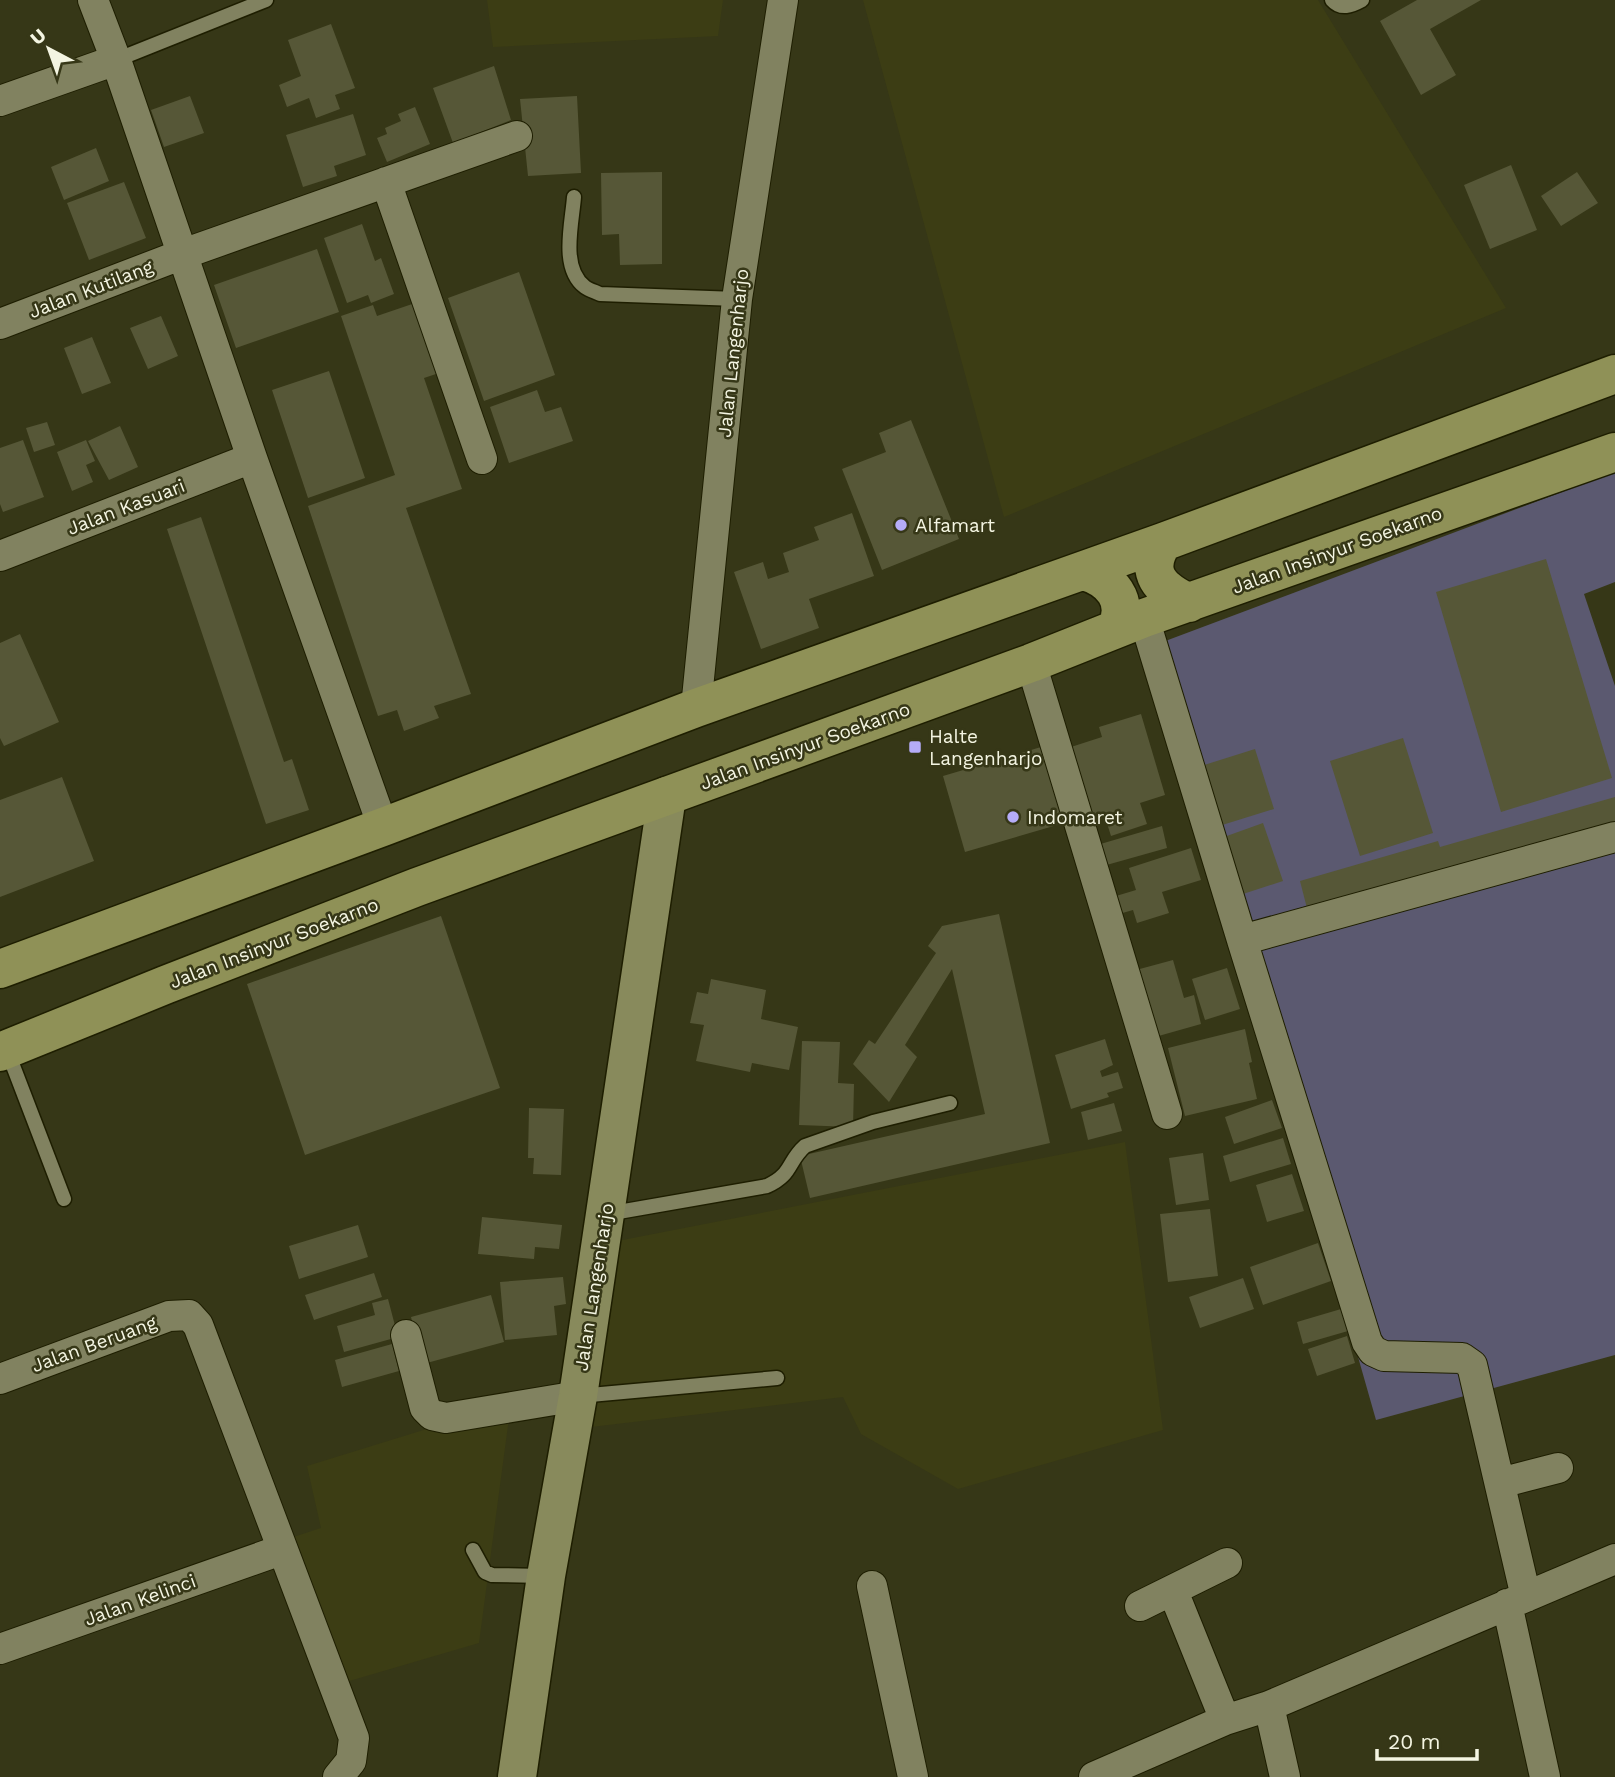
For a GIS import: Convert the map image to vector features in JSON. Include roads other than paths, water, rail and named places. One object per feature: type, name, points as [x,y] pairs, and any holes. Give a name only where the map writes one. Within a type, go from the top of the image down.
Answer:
[{"type":"main road","points":[[0,969],[696,708],[1084,571],[1615,374]]},
{"type":"main road","name":"Jalan Insinyur Soekarno","points":[[3,1051],[392,897],[1031,663],[1130,623],[1615,452]]},
{"type":"main road","points":[[1163,542],[1155,555],[1154,573],[1168,589],[1189,603]]},
{"type":"main road","points":[[1084,571],[1107,580],[1121,608],[1120,621],[1130,623]]},
{"type":"main road","name":"Jalan Langenharjo","points":[[517,1777],[546,1576],[578,1396],[667,796]]},
{"type":"street","points":[[93,0],[383,827]]},
{"type":"street","name":"Jalan Langenharjo","points":[[696,708],[737,299],[783,0]]},
{"type":"street","points":[[0,102],[116,60]]},
{"type":"street","name":"Jalan Kutilang","points":[[0,324],[183,254],[517,135]]},
{"type":"street","points":[[386,183],[482,459]]},
{"type":"street","name":"Jalan Kasuari","points":[[0,556],[252,458]]},
{"type":"street","points":[[1130,623],[1242,940],[1367,1342],[1373,1351],[1384,1356],[1462,1358],[1472,1365],[1500,1483],[1545,1777]]},
{"type":"street","points":[[1031,663],[1167,1114]]},
{"type":"street","points":[[1242,940],[1615,837]]},
{"type":"street","name":"Jalan Beruang","points":[[0,1379],[169,1316],[189,1315],[204,1337],[281,1550]]},
{"type":"street","points":[[406,1335],[425,1408],[432,1415],[446,1418],[578,1396]]},
{"type":"street","points":[[1500,1483],[1558,1468]]},
{"type":"street","points":[[281,1550],[354,1738],[351,1761],[338,1777]]},
{"type":"street","name":"Jalan Kelinci","points":[[0,1649],[281,1550]]},
{"type":"street","points":[[1094,1777],[1615,1559]]},
{"type":"street","points":[[1140,1606],[1227,1563]]},
{"type":"street","points":[[872,1586],[913,1777]]},
{"type":"street","points":[[1172,1591],[1225,1720]]},
{"type":"street","points":[[1269,1706],[1285,1777]]},
{"type":"lane","points":[[116,60],[266,0]]},
{"type":"lane","points":[[1332,0],[1338,6],[1345,7],[1362,0]]},
{"type":"lane","points":[[574,197],[569,260],[574,274],[584,287],[600,294],[737,299]]},
{"type":"lane","points":[[3,1051],[64,1199]]},
{"type":"lane","points":[[605,1214],[766,1186],[787,1174],[798,1153],[805,1146],[873,1122],[950,1103]]},
{"type":"lane","points":[[578,1396],[777,1378]]},
{"type":"lane","points":[[473,1550],[485,1572],[492,1575],[546,1576]]},
{"type":"place","name":"Alfamart","points":[[901,525]]},
{"type":"place","name":"Halte Langenharjo","points":[[915,747]]},
{"type":"place","name":"Indomaret","points":[[1013,817]]}]
